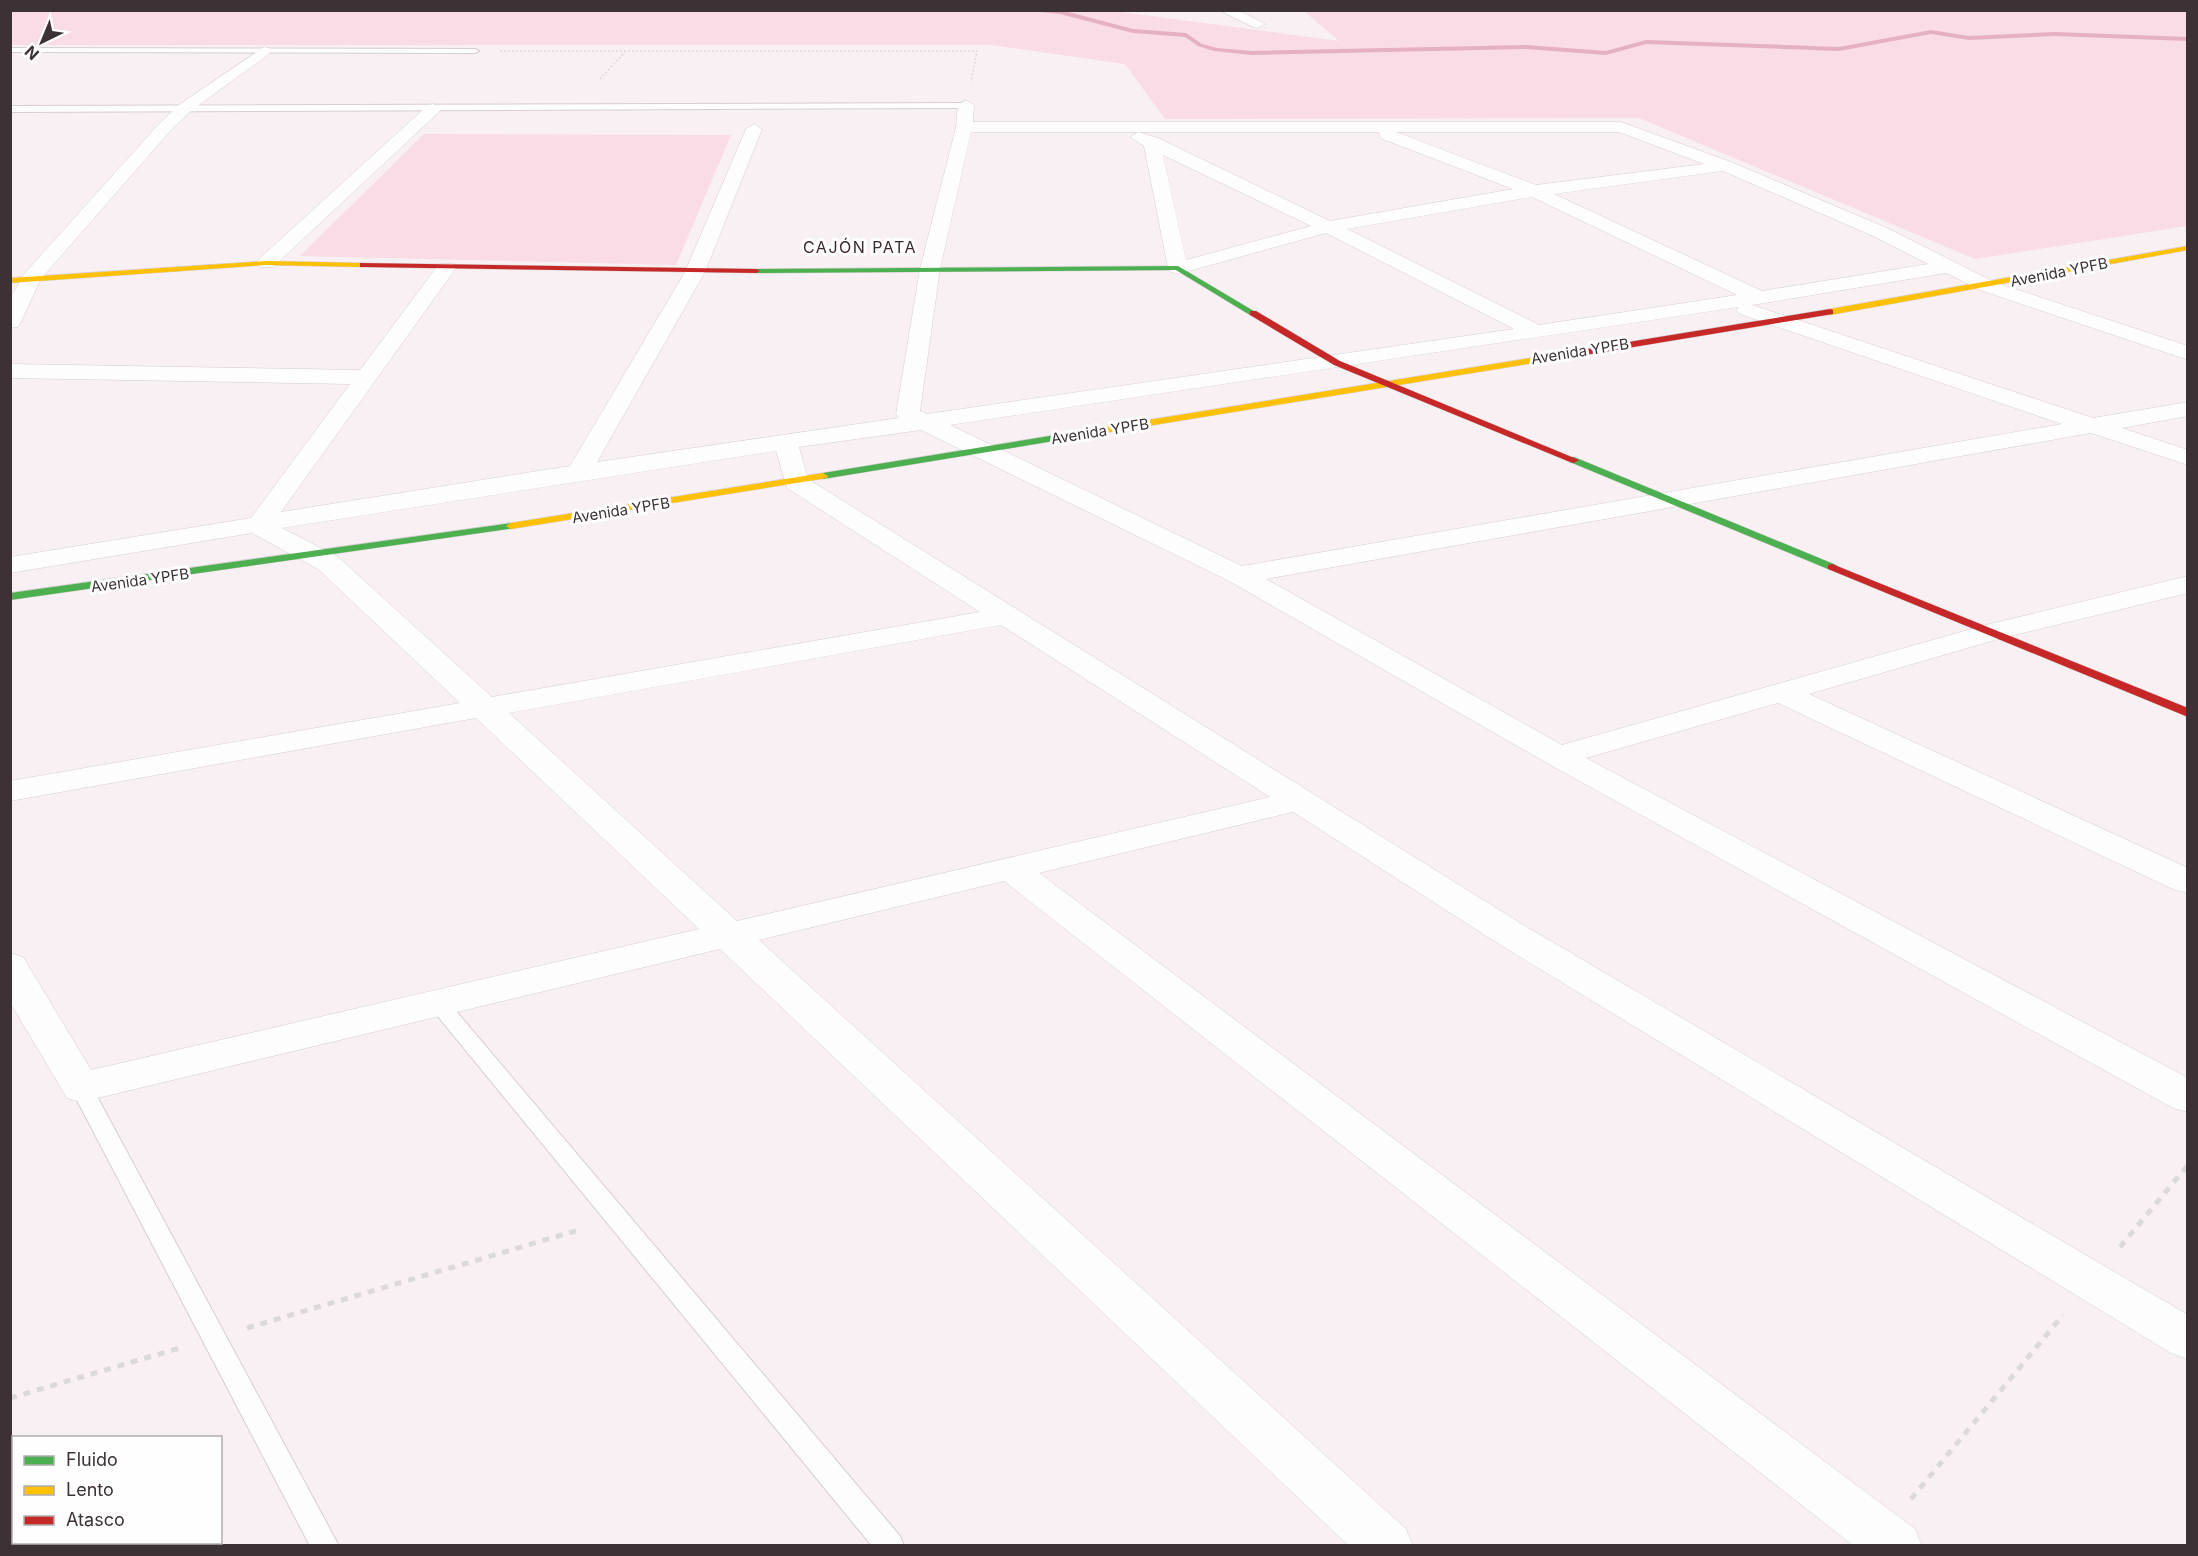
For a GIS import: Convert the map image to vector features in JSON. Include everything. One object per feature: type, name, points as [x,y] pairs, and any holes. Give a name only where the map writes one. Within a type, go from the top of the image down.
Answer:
[{"type":"street","points":[[1225,10],[1258,24]]},
{"type":"street","points":[[10,321],[21,280],[186,107],[264,51]]},
{"type":"street","points":[[266,263],[433,108]]},
{"type":"street","points":[[2187,353],[1987,286],[1880,232],[1725,166],[1622,127],[1113,129],[965,116],[930,269],[908,414],[1239,575],[1558,756],[2187,1097]]},
{"type":"street","points":[[1368,127],[1534,191],[1760,298]]},
{"type":"street","points":[[579,472],[695,272],[754,129]]},
{"type":"street","points":[[1113,129],[1152,142],[1328,227],[1536,332]]},
{"type":"street","points":[[1152,142],[1178,268],[1336,363],[2187,713]]},
{"type":"street","points":[[21,280],[266,263],[695,272],[1178,268],[1328,227],[1534,191],[1725,166]]},
{"type":"street","name":"Avenida YPFB","points":[[10,597],[314,556],[796,483],[1386,383],[1987,286],[2187,248]]},
{"type":"street","name":"Avenida YPFB","points":[[10,565],[579,472],[1336,363],[1728,304],[1951,266]]},
{"type":"street","points":[[446,268],[258,526],[328,562],[1387,1545]]},
{"type":"street","points":[[1728,304],[2187,458]]},
{"type":"street","points":[[10,371],[367,376]]},
{"type":"street","points":[[1239,575],[2187,409]]},
{"type":"street","points":[[786,442],[796,483],[1512,935],[2092,1280],[2187,1339]]},
{"type":"street","points":[[1558,756],[1992,632],[2187,584]]},
{"type":"street","points":[[10,791],[1006,616]]},
{"type":"street","points":[[1780,692],[2187,882]]},
{"type":"street","points":[[10,966],[54,1045],[81,1087],[1298,801]]},
{"type":"street","points":[[1009,868],[1889,1540]]},
{"type":"lane","points":[[10,50],[475,51]]},
{"type":"lane","points":[[10,109],[433,108],[965,116]]},
{"type":"lane","points":[[438,1003],[890,1545]]},
{"type":"lane","points":[[81,1087],[325,1545]]},
{"type":"path","points":[[475,51],[977,51]]},
{"type":"path","points":[[1889,1540],[2092,1280],[2187,1165]]},
{"type":"path","points":[[10,1398],[617,1218]]},
{"type":"shaded area","points":[[11,10],[1113,11],[1339,41],[1304,11],[2187,11],[2187,226],[1975,259],[1639,118],[1165,119],[1125,64],[991,45],[10,45]]},
{"type":"shaded area","points":[[424,134],[731,135],[676,265],[300,256]]},
{"type":"waterway","points":[[1023,10],[1060,12],[1133,31],[1186,35],[1200,45],[1216,50],[1252,53],[1526,47],[1606,53],[1646,42],[1839,49],[1931,32],[1969,38],[2054,34],[2188,39]]},
{"type":"traffic: fast","points":[[756,271],[1178,268],[1253,313]]},
{"type":"traffic: fast","points":[[823,476],[1074,435]]},
{"type":"traffic: fast","points":[[1574,460],[1832,567]]},
{"type":"traffic: fast","points":[[10,597],[511,526]]},
{"type":"traffic: slow","points":[[1830,312],[2188,248]]},
{"type":"traffic: slow","points":[[10,281],[266,263],[363,265]]},
{"type":"traffic: slow","points":[[1074,435],[1537,360]]},
{"type":"traffic: slow","points":[[511,526],[823,476]]},
{"type":"traffic: jam","points":[[363,265],[756,271]]},
{"type":"traffic: jam","points":[[1537,360],[1830,312]]},
{"type":"traffic: jam","points":[[1253,313],[1337,363],[1574,460]]},
{"type":"traffic: jam","points":[[1832,567],[2188,713]]},
{"type":"district","name":"CAJÓN PATA","points":[[860,247]]}]
